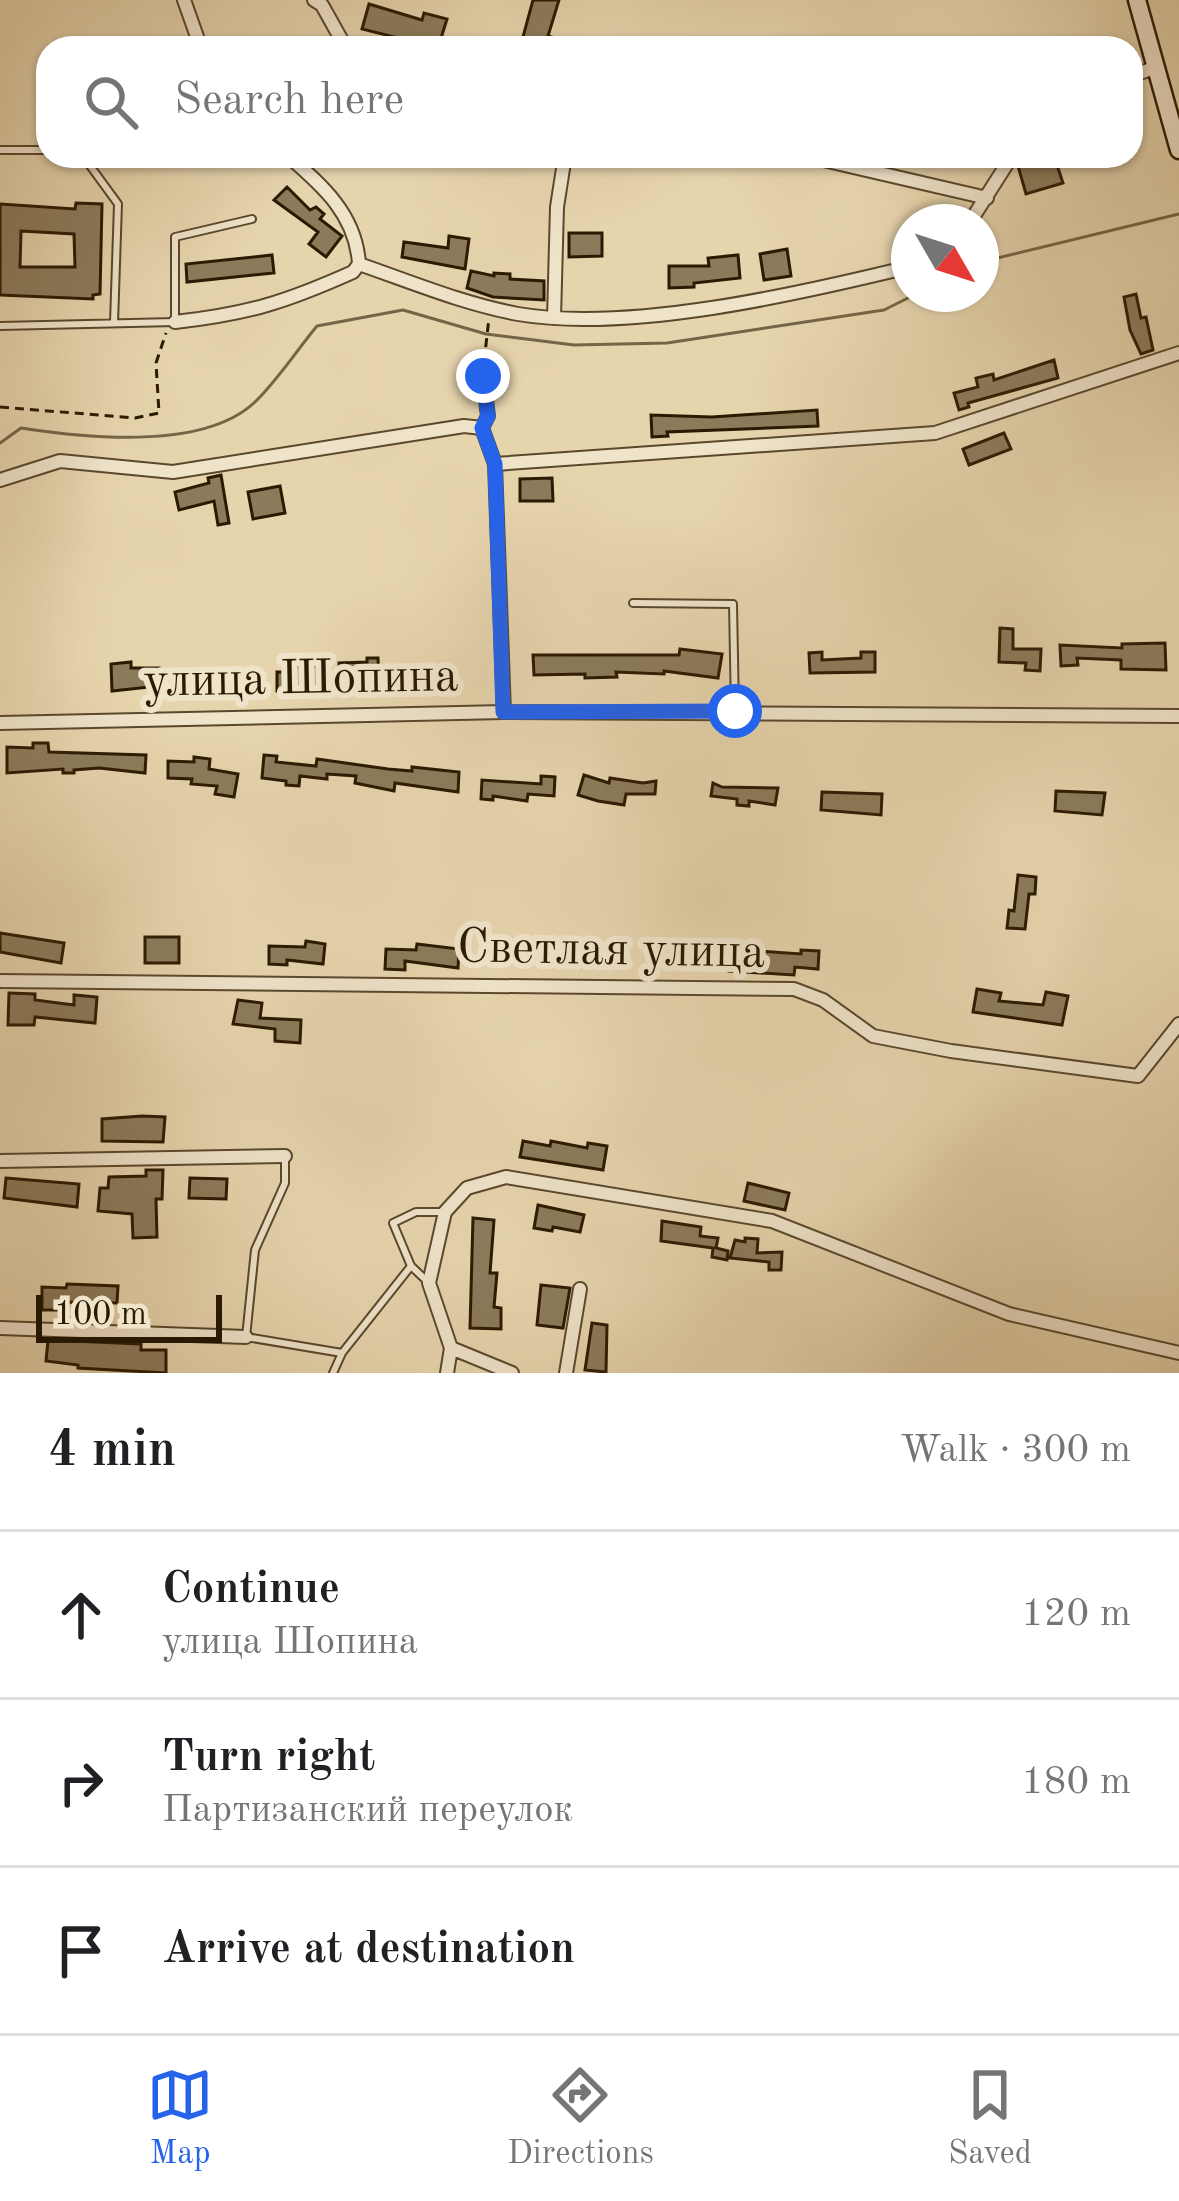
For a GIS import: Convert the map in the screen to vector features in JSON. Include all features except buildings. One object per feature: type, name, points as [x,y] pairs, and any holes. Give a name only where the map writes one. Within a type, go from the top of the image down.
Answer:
[{"type":"main road","points":[[1137,0],[1179,150]]},
{"type":"street","points":[[184,0],[197,36]]},
{"type":"street","points":[[314,0],[322,5],[339,36]]},
{"type":"street","points":[[1143,72],[1157,67]]},
{"type":"street","points":[[175,322],[244,314],[353,272],[359,264],[358,245],[344,212],[300,168]]},
{"type":"street","points":[[554,318],[557,207],[563,168]]},
{"type":"street","points":[[858,168],[987,198]]},
{"type":"street","points":[[983,204],[1005,168]]},
{"type":"street","points":[[359,264],[490,308],[554,318],[641,316],[891,271]]},
{"type":"street","points":[[495,464],[935,433],[1179,353]]},
{"type":"street","points":[[483,376],[488,416],[482,428],[495,464],[503,712]]},
{"type":"street","points":[[0,480],[60,461],[173,472],[464,426],[482,428]]},
{"type":"street","name":"улица Шопина","points":[[0,723],[503,712],[1179,716]]},
{"type":"street","name":"Светлая улица","points":[[0,981],[794,988],[823,1000],[873,1036],[1138,1076],[1179,1024]]},
{"type":"street","points":[[0,1161],[286,1156]]},
{"type":"street","points":[[447,1373],[451,1348],[429,1283],[445,1212],[467,1188],[506,1178],[772,1221],[1009,1314],[1179,1353]]},
{"type":"street","points":[[566,1373],[580,1288]]},
{"type":"street","points":[[0,1328],[246,1337]]},
{"type":"street","points":[[451,1348],[512,1373]]},
{"type":"lane","points":[[0,150],[36,150]]},
{"type":"lane","points":[[92,168],[118,204],[115,323]]},
{"type":"lane","points":[[0,326],[175,322],[175,237],[252,219]]},
{"type":"lane","points":[[633,603],[733,604],[735,711]]},
{"type":"lane","points":[[286,1156],[285,1184],[255,1250],[246,1337],[342,1353]]},
{"type":"lane","points":[[429,1283],[411,1266],[393,1223],[416,1212],[445,1212]]},
{"type":"lane","points":[[333,1373],[342,1353],[411,1266]]},
{"type":"path","points":[[483,376],[490,308]]},
{"type":"path","points":[[0,406],[135,418],[158,413],[156,363],[165,334],[175,322]]},
{"type":"waterway","points":[[999,258],[1179,214]]},
{"type":"waterway","points":[[0,443],[21,428],[145,437],[208,427],[257,400],[317,326],[403,310],[486,334],[574,345],[667,343],[891,306]]},
{"type":"route","points":[[483,376],[488,416],[482,428],[495,464],[503,712],[735,711]]}]
